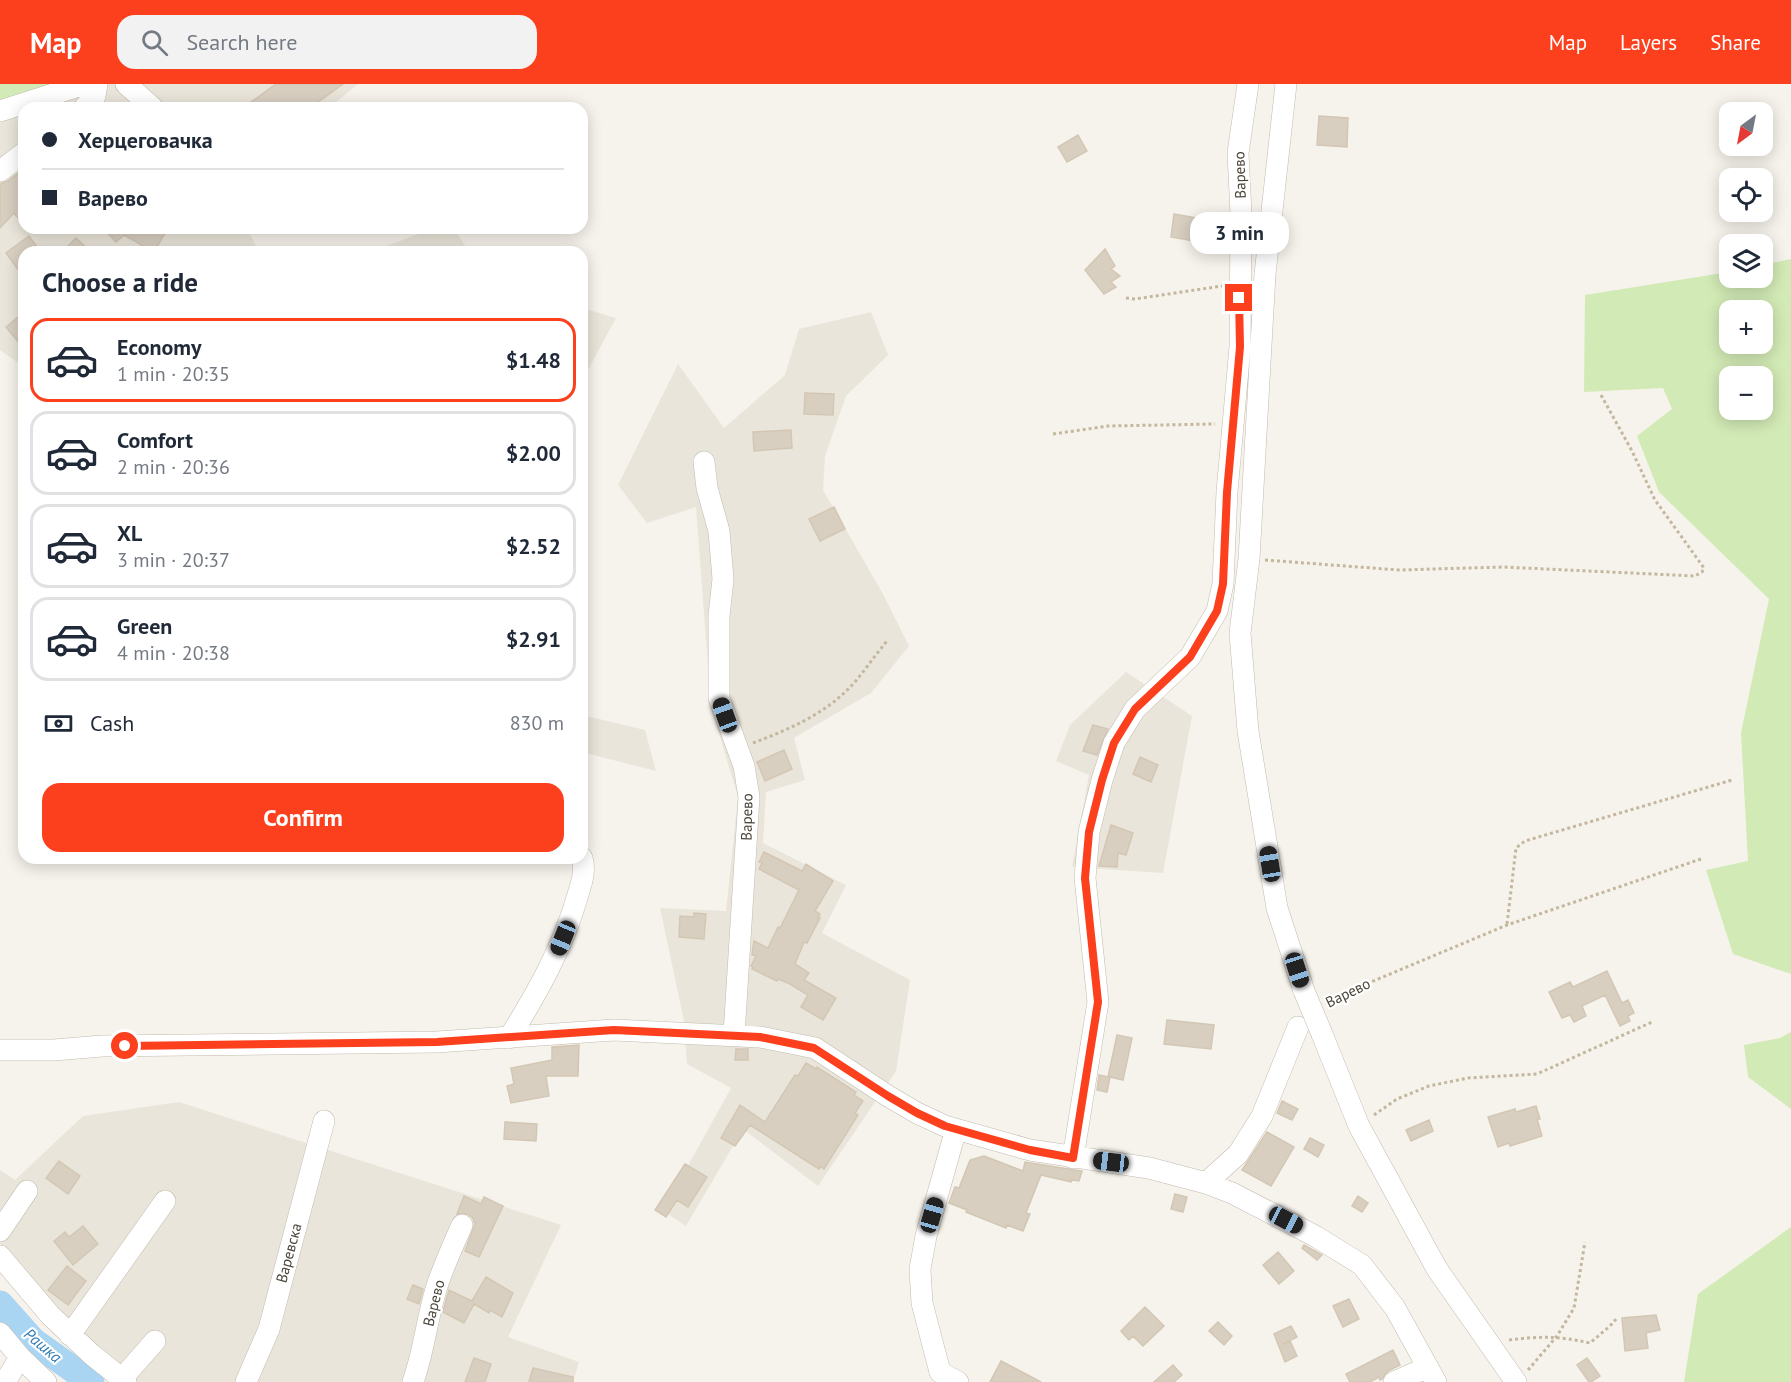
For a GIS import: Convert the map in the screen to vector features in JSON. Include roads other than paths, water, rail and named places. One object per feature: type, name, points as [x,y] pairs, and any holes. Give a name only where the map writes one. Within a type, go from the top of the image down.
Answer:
[{"type":"street","points":[[28,102],[85,84]]},
{"type":"street","points":[[90,102],[95,96],[97,84]]},
{"type":"street","points":[[126,84],[146,102]]},
{"type":"street","name":"Варево","points":[[1073,1158],[1098,1002],[1085,878],[1089,832],[1102,780],[1114,743],[1135,709],[1190,657],[1217,611],[1223,584],[1227,492],[1240,347],[1241,214],[1238,153],[1248,84]]},
{"type":"street","points":[[1286,84],[1265,274],[1249,559],[1240,633],[1248,731],[1277,908],[1304,991],[1359,1126],[1437,1269],[1515,1381]]},
{"type":"street","points":[[0,111],[18,105]]},
{"type":"street","points":[[0,171],[18,160]]},
{"type":"street","name":"Варево","points":[[704,462],[707,488],[719,531],[722,560],[719,698],[744,766],[749,797],[734,1035]]},
{"type":"street","points":[[1223,584],[1245,590]]},
{"type":"street","points":[[508,1038],[538,992],[556,955],[570,920],[585,871],[583,864]]},
{"type":"street","points":[[1206,1183],[1238,1154],[1262,1116],[1298,1027]]},
{"type":"street","points":[[0,1050],[54,1050],[102,1046],[425,1042],[614,1030],[760,1037],[814,1048],[917,1113],[956,1129],[1030,1150],[1149,1168],[1206,1183],[1232,1193],[1315,1236],[1362,1265],[1395,1308],[1432,1374],[1394,1382]]},
{"type":"street","name":"Варевска","points":[[246,1382],[269,1329],[324,1121]]},
{"type":"street","points":[[956,1129],[926,1236],[920,1269],[922,1303],[940,1372],[958,1382]]},
{"type":"street","points":[[0,1231],[27,1191]]},
{"type":"street","points":[[70,1335],[165,1201]]},
{"type":"street","name":"Варево","points":[[412,1382],[423,1349],[437,1287],[462,1225]]},
{"type":"street","points":[[0,1256],[50,1315],[122,1381],[155,1341]]},
{"type":"street","points":[[0,1333],[20,1357],[46,1382]]},
{"type":"street","points":[[5,1382],[20,1357]]},
{"type":"waterway","name":"Рашка","points":[[0,1304],[33,1341],[91,1382]]}]
